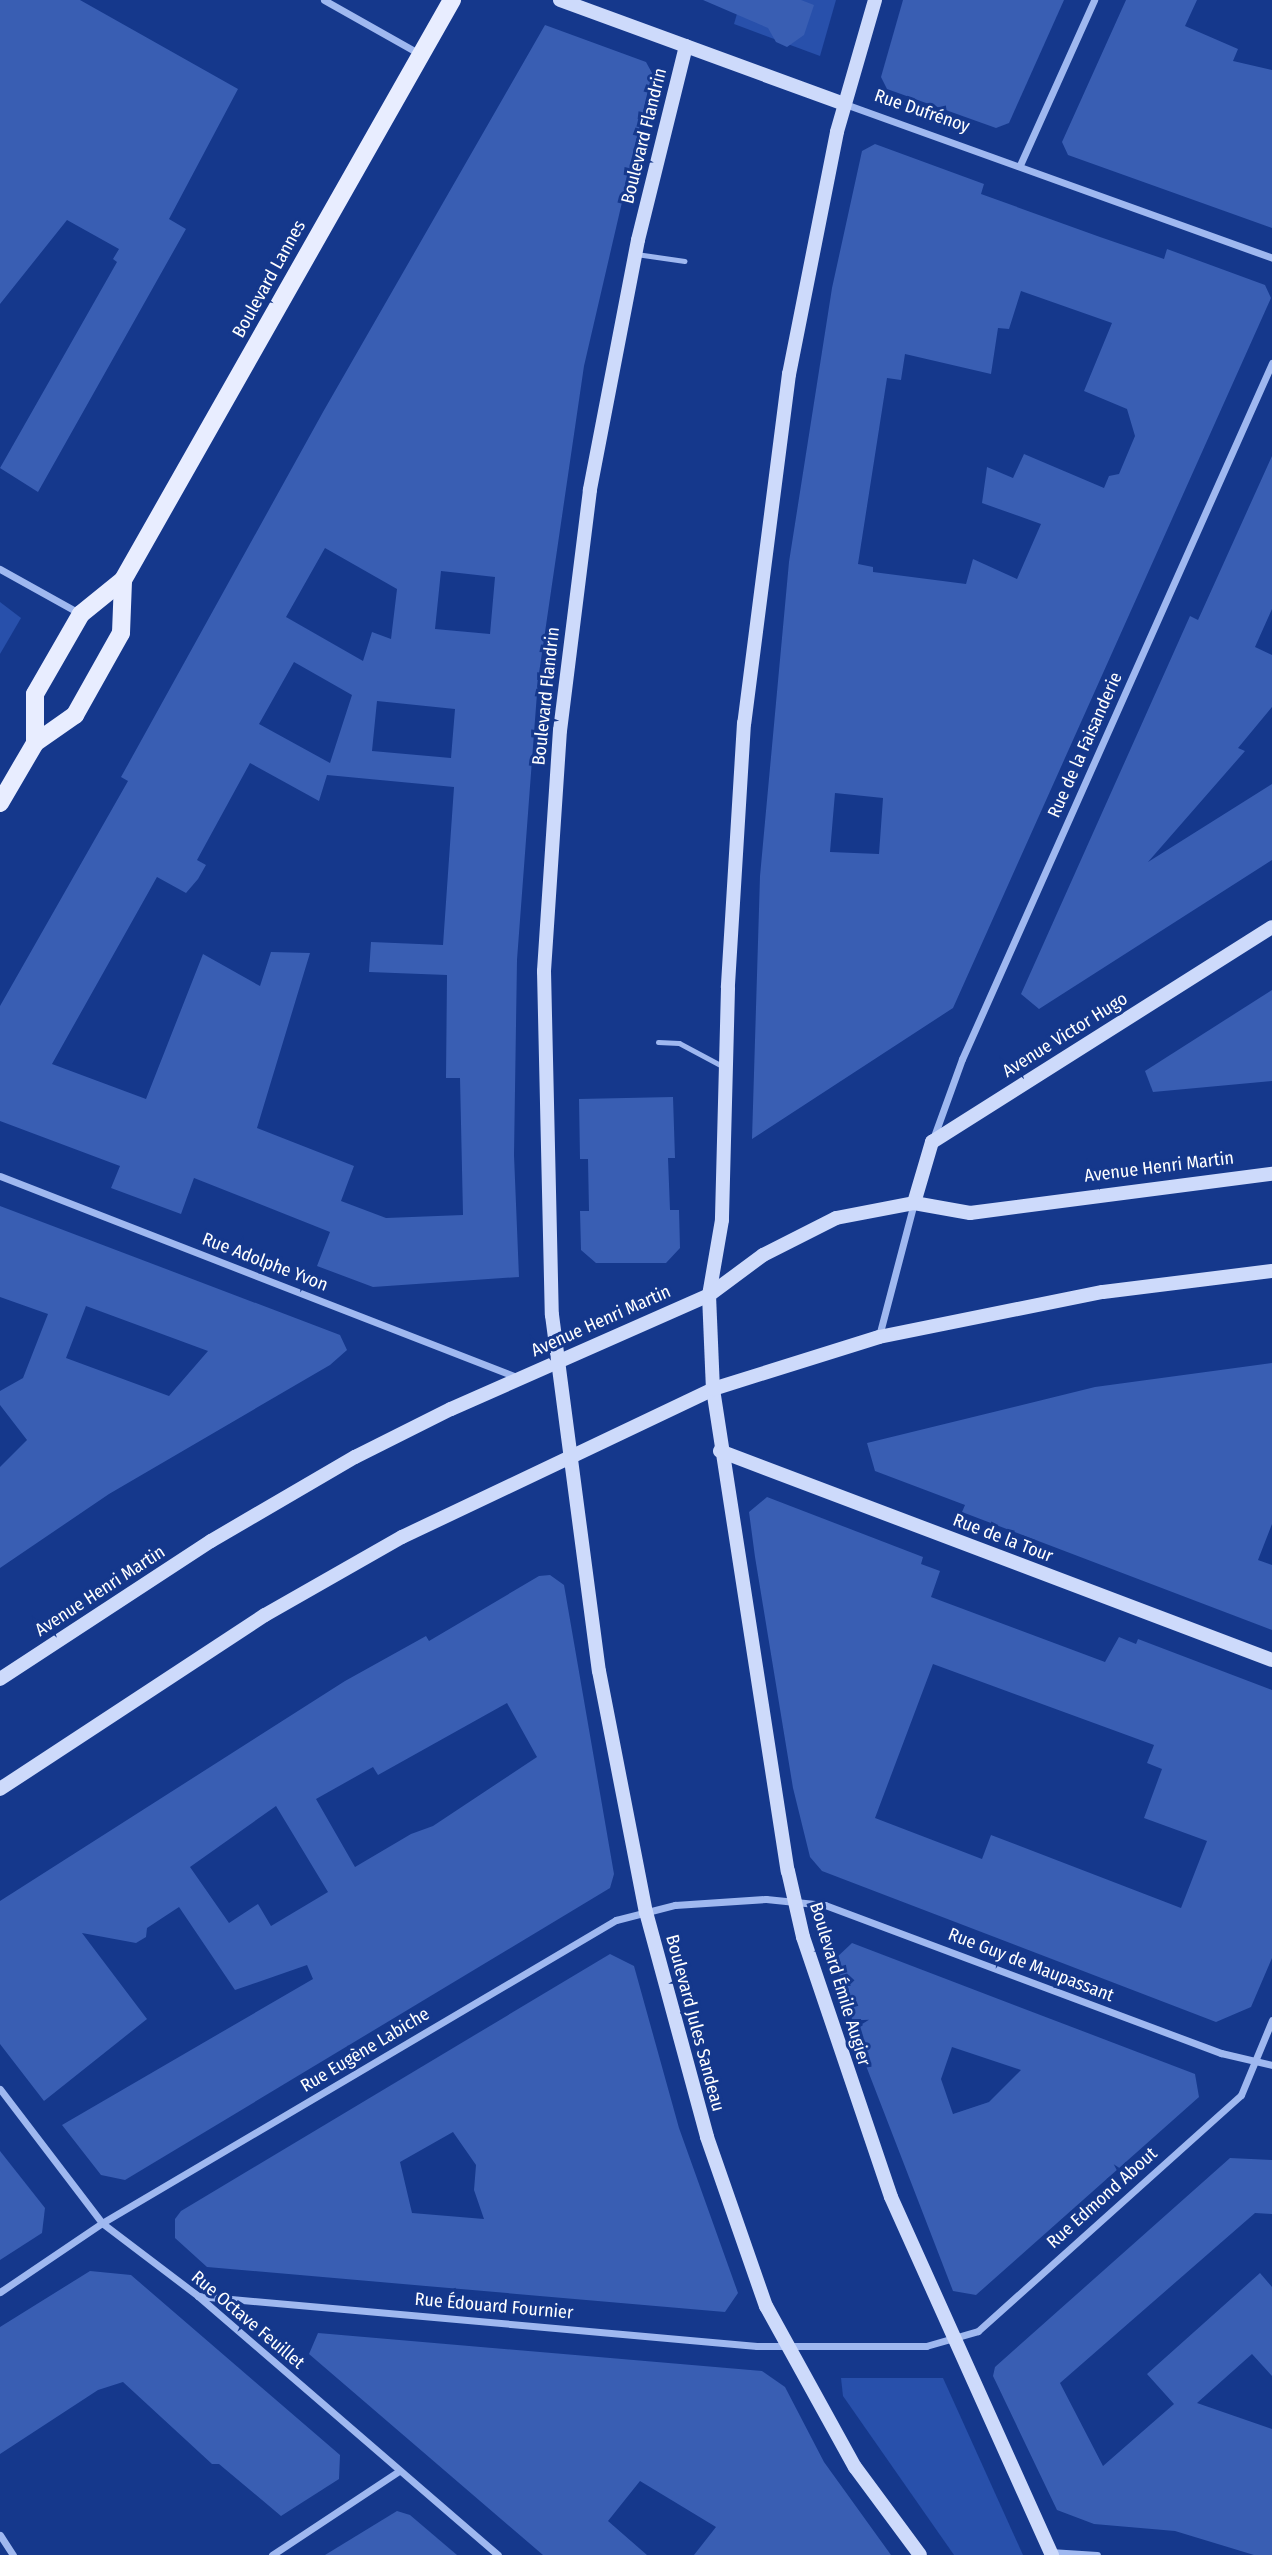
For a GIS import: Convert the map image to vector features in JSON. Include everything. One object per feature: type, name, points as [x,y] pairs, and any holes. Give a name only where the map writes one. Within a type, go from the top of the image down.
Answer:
[{"type":"main road","name":"Boulevard Lannes","points":[[35,743],[35,694],[81,614],[123,580],[452,0]]},
{"type":"main road","name":"Boulevard Lannes","points":[[0,803],[35,743],[75,715],[121,633],[123,580]]},
{"type":"street","points":[[324,0],[420,54]]},
{"type":"street","name":"Rue Dufrénoy","points":[[560,0],[1272,258]]},
{"type":"street","points":[[709,1295],[722,1220],[726,1068],[744,723],[789,374],[844,104],[874,0]]},
{"type":"street","points":[[1020,165],[1094,0]]},
{"type":"street","name":"Boulevard Flandrin","points":[[573,1453],[558,1361],[550,1267],[544,971],[560,730],[590,490],[635,254],[686,46]]},
{"type":"street","name":"Rue de la Faisanderie","points":[[932,1142],[962,1059],[1272,363]]},
{"type":"street","points":[[0,569],[81,614]]},
{"type":"street","name":"Avenue Victor Hugo","points":[[932,1142],[1272,927]]},
{"type":"street","points":[[879,1337],[932,1142]]},
{"type":"street","name":"Avenue Henri Martin","points":[[0,1679],[211,1541],[355,1457],[519,1378],[709,1295],[763,1255],[836,1219],[914,1203],[970,1213],[1272,1174]]},
{"type":"street","name":"Rue Adolphe Yvon","points":[[0,1176],[519,1378]]},
{"type":"street","points":[[0,1789],[265,1615],[402,1537],[573,1453],[713,1389],[879,1337],[1103,1292],[1272,1271]]},
{"type":"street","name":"Boulevard Émile Augier","points":[[709,1295],[713,1389],[720,1451],[794,1901],[860,2113],[951,2339],[1051,2553]]},
{"type":"street","name":"Rue de la Tour","points":[[720,1451],[1272,1660]]},
{"type":"street","name":"Boulevard Jules Sandeau","points":[[573,1453],[599,1671],[646,1912],[707,2137],[766,2306],[855,2467],[920,2555]]},
{"type":"street","name":"Rue Guy de Maupassant","points":[[646,1912],[701,1903],[794,1901],[825,1905],[1221,2053],[1272,2065]]},
{"type":"street","name":"Rue Eugène Labiche","points":[[0,2292],[103,2224],[616,1920],[646,1912]]},
{"type":"street","name":"Rue Edmond About","points":[[788,2347],[926,2346],[978,2331],[1241,2095],[1272,2020]]},
{"type":"street","name":"Rue Octave Feuillet","points":[[0,2089],[103,2224],[198,2296],[498,2555]]},
{"type":"street","name":"Rue Édouard Fournier","points":[[198,2296],[788,2347]]},
{"type":"street","points":[[272,2555],[399,2471]]},
{"type":"street","points":[[0,2535],[13,2555]]},
{"type":"street","points":[[1051,2553],[1097,2555]]},
{"type":"lane","points":[[635,254],[685,261]]},
{"type":"lane","points":[[657,1042],[679,1043],[726,1068]]},
{"type":"shaded area","points":[[741,0],[836,0],[820,56],[734,24]]},
{"type":"shaded area","points":[[0,602],[21,618],[0,654]]},
{"type":"shaded area","points":[[841,2378],[943,2378],[1023,2555],[954,2555],[843,2396]]},
{"type":"building","points":[[0,0],[80,0],[238,89],[169,219],[186,229],[38,492],[0,468],[117,262],[113,259],[119,249],[67,220],[0,304]]},
{"type":"building","points":[[703,0],[801,0],[814,5],[804,35],[787,47],[776,42],[768,28]]},
{"type":"building","points":[[903,0],[1064,0],[1009,123],[996,128],[887,89],[881,77]]},
{"type":"building","points":[[1126,0],[1197,0],[1185,26],[1238,49],[1233,61],[1272,70],[1272,228],[1068,155],[1062,142]]},
{"type":"building","points":[[545,25],[646,62],[652,73],[584,366],[538,680],[517,960],[514,1155],[519,1277],[373,1287],[317,1266],[330,1232],[194,1178],[181,1214],[111,1188],[120,1166],[0,1121],[0,1006],[128,781],[121,777],[323,412]],"holes":[[[325,548],[397,589],[391,639],[372,632],[363,661],[286,617]],[[441,571],[495,577],[490,634],[435,629]],[[294,662],[352,695],[330,763],[259,724]],[[377,701],[455,709],[451,758],[372,751]],[[250,763],[319,801],[327,775],[454,787],[443,945],[371,942],[369,972],[447,975],[446,1078],[460,1078],[463,1215],[386,1218],[341,1201],[354,1166],[257,1128],[310,953],[271,952],[260,986],[203,954],[146,1099],[52,1064],[157,877],[186,893],[206,865],[197,860]]]},
{"type":"building","points":[[875,144],[984,184],[981,194],[1164,259],[1167,249],[1265,285],[1271,298],[953,1008],[752,1139],[760,876],[789,562],[832,288],[862,151]],"holes":[[[1021,291],[1112,323],[1084,391],[1127,409],[1135,436],[1119,474],[1109,476],[1104,488],[1024,454],[1013,478],[987,467],[982,503],[1041,524],[1017,579],[973,559],[966,584],[873,572],[873,567],[858,564],[887,378],[901,380],[905,354],[991,374],[998,328],[1009,329]],[[835,793],[883,798],[879,854],[830,852]]]},
{"type":"building","points":[[1272,456],[1272,609],[1255,647],[1272,655],[1272,707],[1238,748],[1245,751],[1148,862],[1272,784],[1272,860],[1039,1009],[1021,994],[1190,616],[1198,620]]},
{"type":"building","points":[[1272,990],[1272,1081],[1153,1092],[1145,1071]]},
{"type":"building","points":[[673,1097],[675,1158],[668,1158],[670,1210],[679,1210],[680,1248],[666,1263],[596,1263],[581,1250],[580,1211],[589,1211],[588,1159],[580,1159],[579,1099]]},
{"type":"building","points":[[0,1206],[340,1335],[347,1350],[330,1365],[109,1494],[0,1568],[0,1467],[27,1440],[0,1405],[0,1391],[23,1378],[48,1314],[0,1297]],"holes":[[[86,1306],[208,1351],[169,1396],[66,1358]]]},
{"type":"building","points":[[1272,1363],[1272,1524],[1258,1560],[1272,1565],[1272,1630],[962,1512],[965,1505],[875,1471],[867,1443],[1095,1387]]},
{"type":"building","points":[[767,1497],[923,1557],[921,1564],[940,1571],[931,1597],[1105,1662],[1119,1637],[1136,1644],[1138,1639],[1272,1690],[1272,1958],[1251,2007],[1216,2022],[822,1871],[810,1857],[793,1788],[749,1512]],"holes":[[[933,1664],[1154,1745],[1147,1763],[1162,1769],[1144,1818],[1207,1841],[1181,1908],[991,1835],[982,1859],[875,1818]]]},
{"type":"building","points":[[550,1575],[564,1585],[614,1874],[610,1888],[125,2180],[101,2175],[62,2125],[313,1979],[307,1965],[235,1990],[179,1907],[147,1928],[146,1937],[136,1943],[82,1933],[147,2019],[44,2101],[0,2044],[0,1901],[345,1681],[426,1636],[429,1641],[539,1576]],"holes":[[[507,1703],[537,1757],[433,1826],[411,1834],[355,1867],[316,1799],[373,1767],[378,1775]],[[276,1806],[328,1892],[271,1926],[258,1904],[229,1923],[190,1867]]]},
{"type":"building","points":[[852,1943],[1195,2074],[1199,2097],[976,2295],[953,2291],[863,2058],[835,1959]],"holes":[[[952,2047],[1021,2070],[989,2102],[953,2114],[941,2079]]]},
{"type":"building","points":[[610,1954],[634,1966],[679,2128],[738,2293],[725,2312],[207,2267],[175,2238],[175,2219],[181,2211]],"holes":[[[453,2132],[476,2165],[474,2190],[484,2219],[412,2213],[400,2162]]]},
{"type":"building","points":[[0,2151],[45,2208],[42,2233],[0,2260]]},
{"type":"building","points":[[1230,2158],[1272,2160],[1272,2214],[1255,2213],[1060,2383],[1103,2466],[1174,2404],[1147,2374],[1260,2273],[1272,2287],[1272,2376],[1252,2354],[1197,2403],[1272,2429],[1272,2555],[1254,2555],[1175,2531],[1094,2524],[1057,2510],[993,2376],[995,2367]]},
{"type":"building","points":[[90,2271],[131,2275],[340,2455],[339,2479],[281,2516],[219,2464],[212,2464],[123,2382],[98,2390],[0,2454],[0,2327]]},
{"type":"building","points":[[318,2333],[762,2371],[785,2387],[824,2462],[891,2555],[694,2555],[716,2527],[640,2481],[608,2521],[647,2555],[543,2555],[309,2354]]},
{"type":"building","points":[[397,2511],[410,2515],[457,2555],[325,2555]]}]
